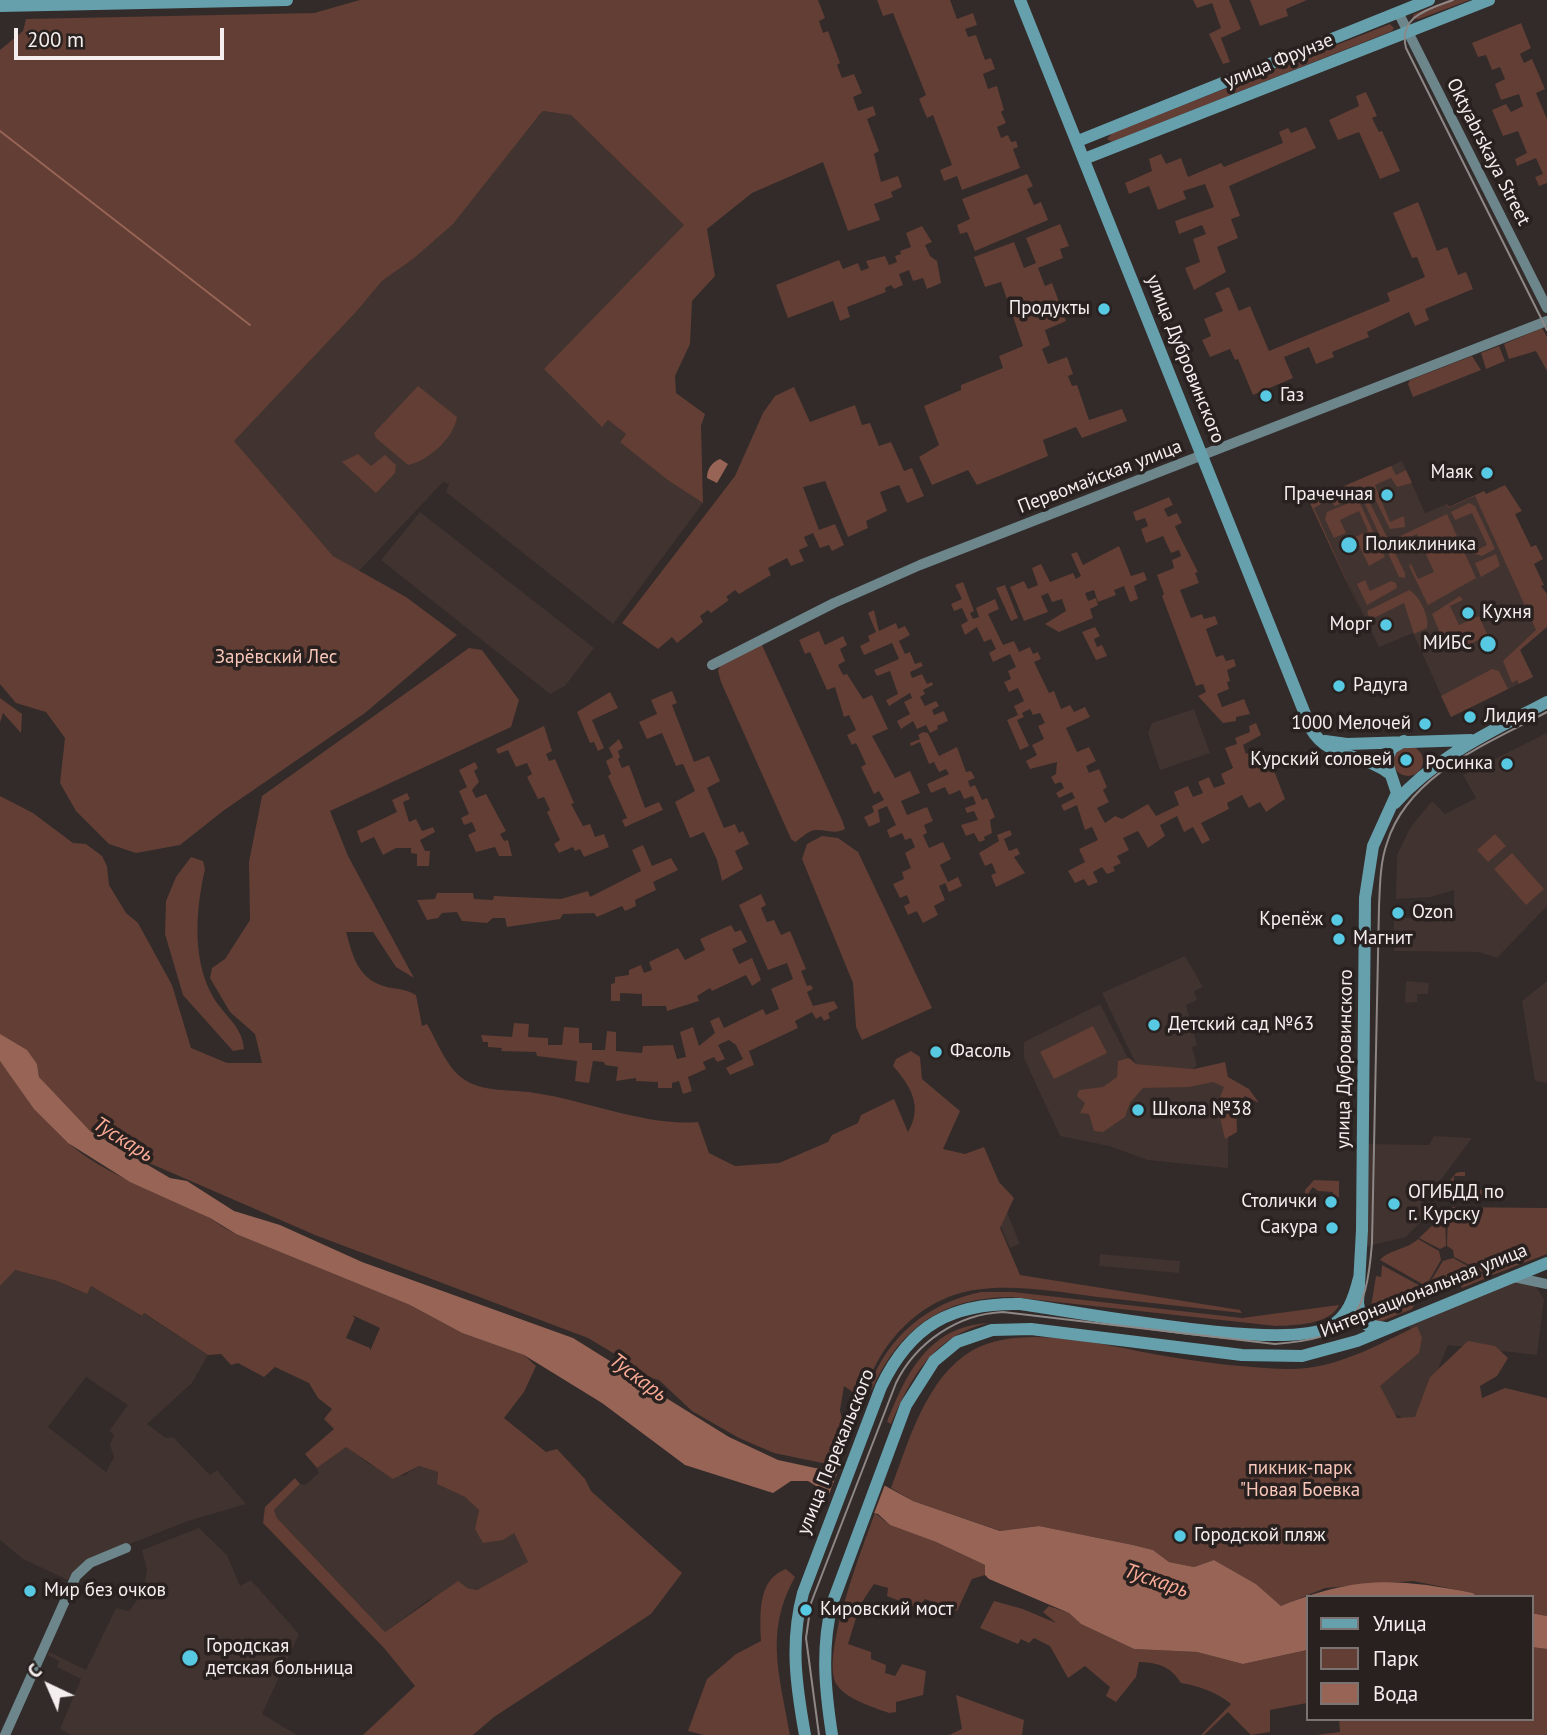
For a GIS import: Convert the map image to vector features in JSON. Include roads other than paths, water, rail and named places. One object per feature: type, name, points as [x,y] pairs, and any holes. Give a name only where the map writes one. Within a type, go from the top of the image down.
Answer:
[{"type":"main road","points":[[0,6],[287,0]]},
{"type":"main road","name":"улица Дубровинского","points":[[1020,0],[1313,733]]},
{"type":"main road","name":"улица Фрунзе","points":[[1077,141],[1429,0]]},
{"type":"main road","name":"улица Фрунзе","points":[[1084,159],[1489,0]]},
{"type":"main road","points":[[1391,808],[1427,773],[1479,738],[1547,702]]},
{"type":"main road","points":[[1313,733],[1338,743],[1461,742],[1479,738]]},
{"type":"main road","points":[[1313,733],[1334,751],[1371,761],[1390,774]]},
{"type":"main road","points":[[1391,808],[1397,793],[1387,756],[1395,745],[1404,741]]},
{"type":"main road","name":"улица Дубровинского","points":[[1389,1328],[1370,1327],[1360,1314],[1359,1278],[1362,1230],[1365,898],[1373,846],[1391,808]]},
{"type":"main road","name":"Интернациональная улица","points":[[1288,1357],[1314,1354],[1389,1328],[1547,1264]]},
{"type":"main road","name":"улица Перекальского","points":[[805,1735],[796,1682],[794,1639],[803,1592],[890,1369],[907,1344],[930,1325],[975,1305],[1020,1304],[1247,1335],[1300,1336],[1326,1329],[1338,1321],[1353,1301],[1359,1278]]},
{"type":"main road","points":[[832,1735],[824,1672],[824,1644],[842,1574],[899,1423],[915,1387],[934,1361],[957,1342],[992,1330],[1031,1329],[1242,1355],[1288,1357],[1332,1345],[1343,1338],[1335,1330],[1319,1335],[1300,1336]]},
{"type":"street","name":"Oktyabrskaya Street","points":[[1398,12],[1547,308]]},
{"type":"street","name":"Первомайская улица","points":[[712,665],[798,620],[909,570],[1547,321]]},
{"type":"street","points":[[1511,1278],[1547,1281],[1544,1271],[1547,1264]]},
{"type":"street","points":[[5,1735],[76,1576],[90,1563],[126,1548]]},
{"type":"water","points":[[720,459],[728,464],[717,483],[707,478],[707,475],[710,466]]},
{"type":"water","name":"Тускарь","points":[[0,1034],[27,1050],[37,1064],[39,1077],[90,1131],[170,1178],[187,1181],[234,1211],[280,1225],[362,1262],[573,1338],[626,1371],[639,1388],[650,1388],[729,1437],[778,1460],[815,1468],[842,1469],[869,1477],[913,1501],[1000,1531],[1039,1526],[1153,1550],[1169,1562],[1194,1567],[1214,1560],[1256,1584],[1281,1606],[1306,1597],[1306,1650],[1243,1664],[1197,1652],[1134,1649],[1081,1624],[1069,1613],[989,1579],[985,1575],[985,1565],[936,1542],[890,1525],[878,1514],[851,1507],[808,1481],[791,1481],[773,1493],[685,1465],[602,1403],[524,1355],[462,1333],[410,1305],[236,1234],[210,1218],[130,1182],[68,1143],[34,1109],[0,1061]]},
{"type":"water","points":[[1376,1583],[1421,1584],[1475,1595],[1311,1595],[1332,1589]]},
{"type":"water","points":[[1533,1613],[1547,1616],[1547,1649],[1533,1647]]},
{"type":"waterway","points":[[0,131],[250,325]]},
{"type":"tram line","points":[[1453,0],[1425,11],[1411,21],[1405,37],[1406,48],[1547,330]]},
{"type":"tram line","points":[[819,1735],[806,1638],[811,1603],[896,1383],[904,1368],[927,1343],[940,1333],[970,1318],[1003,1312],[1275,1344],[1322,1336],[1350,1320],[1359,1307],[1365,1290],[1372,1243],[1379,907],[1382,866],[1387,843],[1398,819],[1413,798],[1432,779],[1476,749],[1547,712]]},
{"type":"place","name":"Продукты","points":[[1104,309]]},
{"type":"place","name":"Газ","points":[[1266,396]]},
{"type":"place","name":"Маяк","points":[[1487,473]]},
{"type":"place","name":"Прачечная","points":[[1387,495]]},
{"type":"place","name":"Поликлиника","points":[[1349,545]]},
{"type":"place","name":"Кухня","points":[[1468,613]]},
{"type":"place","name":"Морг","points":[[1386,625]]},
{"type":"place","name":"МИБС","points":[[1488,644]]},
{"type":"place","name":"Радуга","points":[[1339,686]]},
{"type":"place","name":"Лидия","points":[[1470,717]]},
{"type":"place","name":"1000 Мелочей","points":[[1425,724]]},
{"type":"place","name":"Курский соловей","points":[[1406,760]]},
{"type":"place","name":"Росинка","points":[[1507,764]]},
{"type":"place","name":"Ozon","points":[[1398,913]]},
{"type":"place","name":"Крепёж","points":[[1337,920]]},
{"type":"place","name":"Магнит","points":[[1339,939]]},
{"type":"place","name":"Детский сад №63","points":[[1154,1025]]},
{"type":"place","name":"Фасоль","points":[[936,1052]]},
{"type":"place","name":"Школа №38","points":[[1138,1110]]},
{"type":"place","name":"Столички","points":[[1331,1202]]},
{"type":"place","name":"ОГИБДД по г. Курску","points":[[1394,1204]]},
{"type":"place","name":"Сакура","points":[[1332,1228]]},
{"type":"place","name":"Городской пляж","points":[[1180,1536]]},
{"type":"place","name":"Мир без очков","points":[[30,1591]]},
{"type":"place","name":"Кировский мост","points":[[806,1610]]},
{"type":"place","name":"Городская детская больница","points":[[190,1658]]},
{"type":"park label","name":"Зарёвский Лес","points":[[276,658]]},
{"type":"park label","name":"пикник-парк \"Новая Боевка","points":[[1300,1480]]}]
